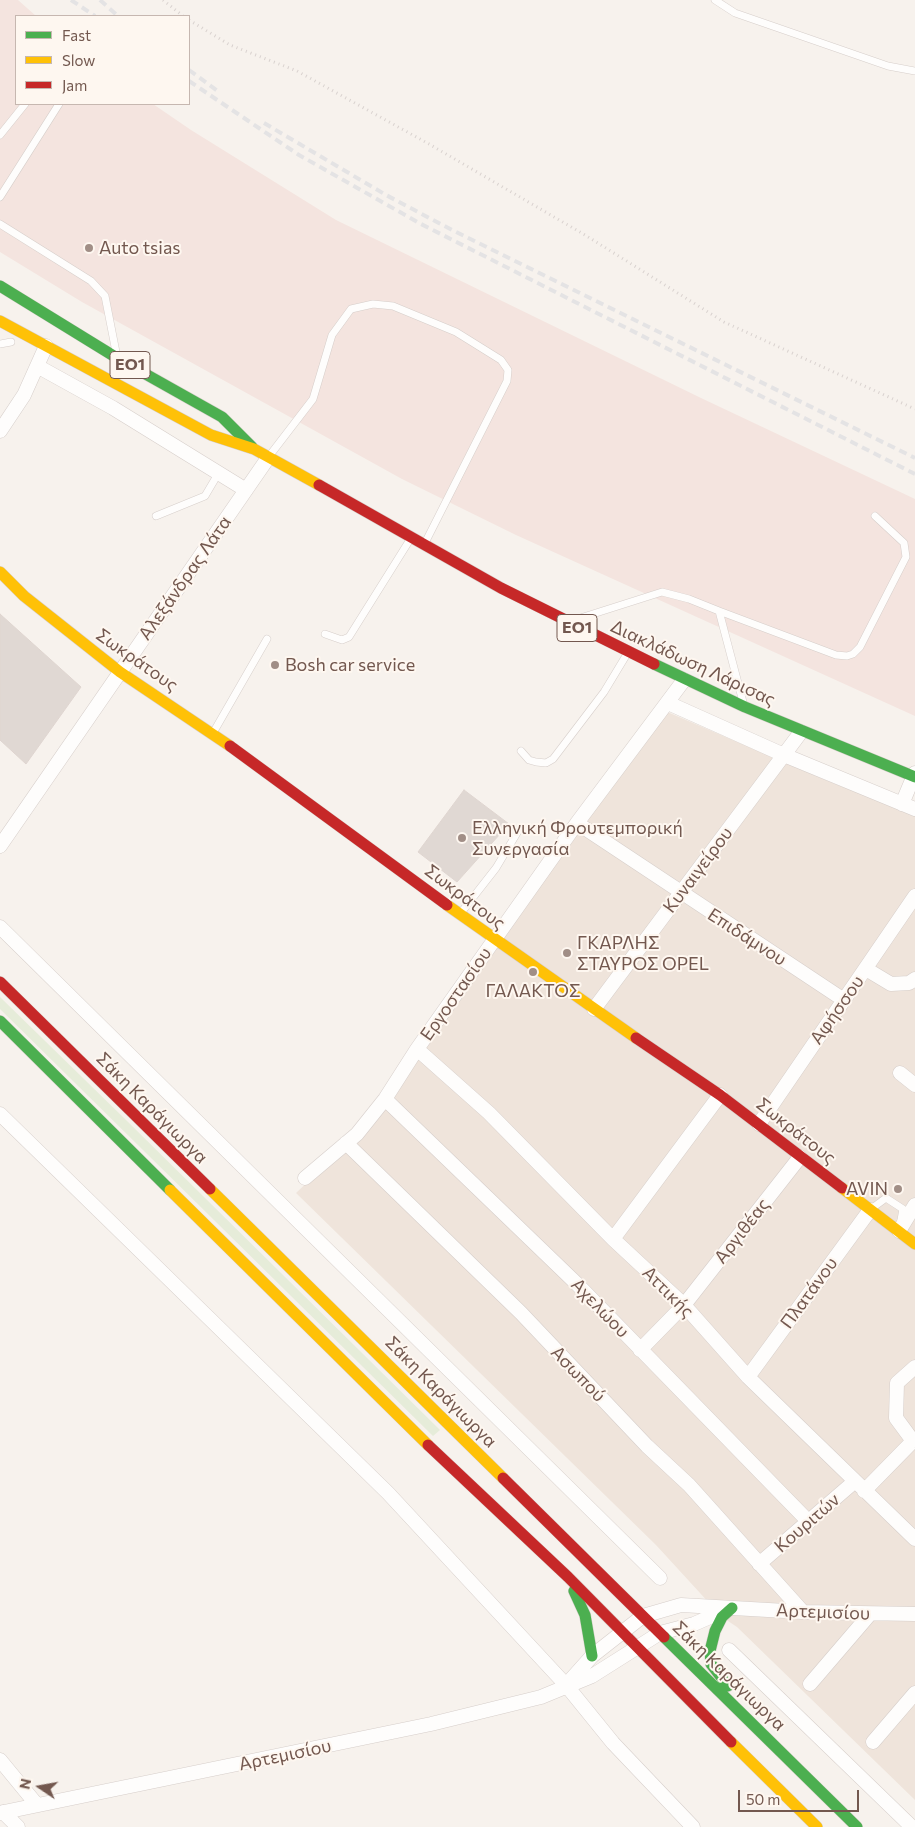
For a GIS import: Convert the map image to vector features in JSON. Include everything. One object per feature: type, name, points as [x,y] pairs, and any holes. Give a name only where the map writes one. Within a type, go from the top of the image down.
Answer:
[{"type":"main road","name":"Διακλάδωση Λάρισας","points":[[0,286],[117,358],[222,417],[254,449],[268,458],[501,588],[684,680],[801,732],[914,775]]},
{"type":"main road","name":"Διακλάδωση Λάρισας","points":[[0,321],[211,435],[254,449]]},
{"type":"main road","name":"Σωκράτους","points":[[0,572],[38,608],[120,672],[213,733],[494,940],[720,1096],[870,1210],[900,1225],[915,1244]]},
{"type":"main road","name":"Σάκη Καράγιωργα","points":[[0,982],[857,1827]]},
{"type":"main road","points":[[0,1021],[424,1441],[568,1577],[636,1648],[817,1827]]},
{"type":"main road","points":[[568,1577],[585,1615],[592,1656]]},
{"type":"main road","points":[[732,1608],[722,1617],[715,1631],[710,1658],[716,1673],[731,1688],[736,1707]]},
{"type":"street","points":[[0,431],[16,407],[38,366],[46,346]]},
{"type":"street","points":[[38,366],[113,408],[246,490]]},
{"type":"street","name":"Αλεξάνδρας Λάτα","points":[[0,846],[268,458]]},
{"type":"street","name":"Εργοστασίου","points":[[305,1178],[346,1143],[385,1100],[418,1048],[577,823],[684,680]]},
{"type":"street","points":[[668,703],[784,755],[915,809]]},
{"type":"street","name":"Κυναιγείρου","points":[[594,1008],[801,732]]},
{"type":"street","points":[[902,804],[914,775]]},
{"type":"street","name":"Επιδάμνου","points":[[577,823],[680,894],[844,1000]]},
{"type":"street","name":"Αφήσσου","points":[[759,1124],[915,896]]},
{"type":"street","points":[[0,927],[660,1578]]},
{"type":"street","points":[[866,969],[891,984],[908,983],[915,979]]},
{"type":"street","name":"Αττικής","points":[[418,1048],[489,1114],[613,1239],[684,1306],[748,1377],[859,1487],[915,1539]]},
{"type":"street","points":[[900,1073],[915,1085]]},
{"type":"street","points":[[613,1239],[720,1096]]},
{"type":"street","name":"Αχελώου","points":[[385,1100],[577,1284],[809,1522]]},
{"type":"street","points":[[0,1114],[388,1493],[566,1685],[583,1709],[613,1743],[693,1827]]},
{"type":"street","name":"Ασωπού","points":[[346,1143],[521,1313],[646,1446],[689,1485],[803,1612]]},
{"type":"street","name":"Αργιθέας","points":[[640,1350],[684,1306],[800,1157]]},
{"type":"street","points":[[900,1225],[915,1205]]},
{"type":"street","name":"Πλατάνου","points":[[748,1377],[870,1210]]},
{"type":"street","points":[[914,1440],[896,1418],[896,1383],[915,1367]]},
{"type":"street","name":"Κουριτών","points":[[759,1564],[809,1522],[859,1487],[914,1440]]},
{"type":"street","name":"Αρτεμισίου","points":[[566,1685],[592,1656],[643,1616],[681,1605],[803,1612],[915,1614]]},
{"type":"street","name":"Αρτεμισίου","points":[[2,1812],[184,1777],[431,1724],[541,1697],[566,1685],[592,1676],[660,1633],[694,1624],[732,1608]]},
{"type":"street","points":[[810,1684],[870,1614]]},
{"type":"street","points":[[729,1650],[912,1827]]},
{"type":"street","points":[[873,1742],[915,1693]]},
{"type":"street","points":[[0,1760],[37,1805]]},
{"type":"street","points":[[2,1812],[18,1827]]},
{"type":"lane","points":[[715,0],[735,13],[888,66],[915,71]]},
{"type":"lane","points":[[0,135],[24,105]]},
{"type":"lane","points":[[0,197],[57,105]]},
{"type":"lane","points":[[0,224],[91,281],[105,296],[117,358]]},
{"type":"lane","points":[[268,458],[313,399],[332,335],[352,309],[373,304],[393,306],[456,332],[502,360],[508,370],[507,381],[425,544]]},
{"type":"lane","points":[[0,344],[10,342]]},
{"type":"lane","points":[[156,516],[205,496],[218,474]]},
{"type":"lane","points":[[566,622],[662,592],[689,598],[836,654],[847,656],[853,654],[860,647],[906,557],[904,543],[875,516]]},
{"type":"lane","points":[[326,634],[342,640],[348,638],[412,537]]},
{"type":"lane","points":[[719,611],[745,707]]},
{"type":"lane","points":[[213,733],[267,639]]},
{"type":"lane","points":[[522,752],[529,760],[536,762],[546,763],[553,759],[604,692],[628,653]]},
{"type":"lane","points":[[460,915],[496,868],[520,828]]},
{"type":"lane","points":[[870,1210],[886,1198],[903,1209],[900,1225]]},
{"type":"path","points":[[163,0],[182,15]]},
{"type":"path","points":[[190,21],[230,45],[297,71],[429,144],[585,235],[724,322],[915,409]]},
{"type":"shaded area","points":[[0,0],[18,0],[35,15],[15,15],[15,105],[154,105],[191,130],[336,220],[701,398],[915,499],[915,716],[516,535],[402,479],[82,302],[0,252]]},
{"type":"shaded area","points":[[665,711],[835,784],[915,814],[915,1800],[737,1627],[722,1617],[656,1545],[296,1193],[338,1153]]},
{"type":"green space","points":[[0,997],[440,1430],[433,1436],[0,1009]]},
{"type":"building","points":[[0,614],[81,687],[26,764],[0,740]]},
{"type":"building","name":"Ελληνική Φρουτεμπορική Συνεργασία","points":[[464,790],[509,824],[457,882],[418,852]]},
{"type":"railway","points":[[71,0],[94,15]]},
{"type":"railway","points":[[100,0],[117,15]]},
{"type":"railway","points":[[190,71],[219,92]]},
{"type":"railway","points":[[190,82],[299,155],[421,224],[915,474]]},
{"type":"railway","points":[[264,123],[386,195],[452,230],[915,458]]},
{"type":"traffic: fast","points":[[0,286],[117,358],[222,417],[252,447]]},
{"type":"traffic: fast","points":[[654,664],[745,707],[915,777]]},
{"type":"traffic: fast","points":[[0,1021],[170,1190]]},
{"type":"traffic: fast","points":[[574,1591],[585,1615],[592,1656]]},
{"type":"traffic: fast","points":[[728,1686],[711,1664],[710,1651],[715,1631],[722,1617],[732,1608]]},
{"type":"traffic: fast","points":[[664,1637],[857,1827]]},
{"type":"traffic: slow","points":[[0,321],[211,435],[254,449],[319,485]]},
{"type":"traffic: slow","points":[[0,572],[24,596],[120,672],[230,746]]},
{"type":"traffic: slow","points":[[447,905],[636,1038]]},
{"type":"traffic: slow","points":[[842,1188],[915,1244]]},
{"type":"traffic: slow","points":[[210,1189],[503,1478]]},
{"type":"traffic: slow","points":[[170,1190],[428,1445]]},
{"type":"traffic: slow","points":[[731,1742],[817,1827]]},
{"type":"traffic: jam","points":[[319,485],[501,588],[654,664]]},
{"type":"traffic: jam","points":[[230,746],[447,905]]},
{"type":"traffic: jam","points":[[0,982],[210,1189]]},
{"type":"traffic: jam","points":[[636,1038],[720,1095],[842,1188]]},
{"type":"traffic: jam","points":[[428,1445],[568,1577],[731,1742]]},
{"type":"traffic: jam","points":[[503,1478],[664,1637]]},
{"type":"place","name":"Auto tsias","points":[[89,248]]},
{"type":"place","name":"Bosh car service","points":[[275,665]]},
{"type":"place","name":"Ελληνική Φρουτεμπορική Συνεργασία","points":[[462,838]]},
{"type":"place","name":"ΓΚΑΡΛΗΣ ΣΤΑΥΡΟΣ OPEL","points":[[567,953]]},
{"type":"place","name":"ΓΑΛΑΚΤΟΣ","points":[[533,972]]},
{"type":"place","name":"AVIN","points":[[898,1189]]}]
